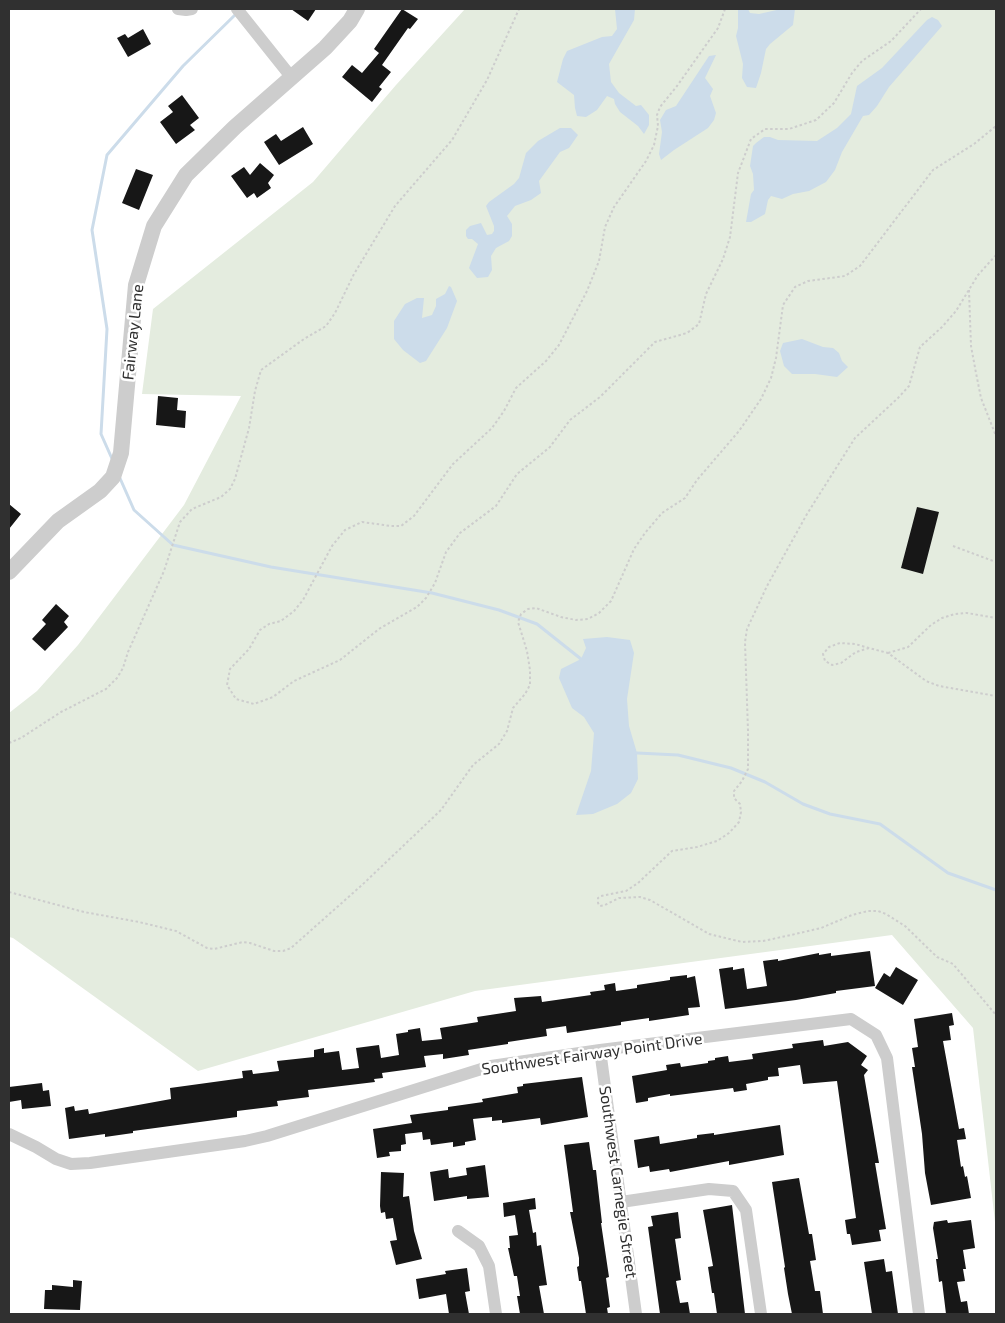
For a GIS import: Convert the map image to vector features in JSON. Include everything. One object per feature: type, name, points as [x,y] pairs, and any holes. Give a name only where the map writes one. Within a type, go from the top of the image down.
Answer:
[{"type":"street","points":[[178,9],[192,9]]},
{"type":"street","points":[[237,9],[292,78]]},
{"type":"street","name":"Fairway Lane","points":[[9,572],[58,521],[100,491],[113,477],[121,454],[136,285],[154,226],[186,175],[235,127],[325,48],[350,21],[358,9]]},
{"type":"street","name":"Southwest Fairway Point Drive","points":[[9,1134],[56,1159],[71,1164],[90,1163],[267,1136],[491,1066],[600,1050],[851,1019],[876,1035],[886,1058],[919,1314]]},
{"type":"street","name":"Southwest Carnegie Street","points":[[600,1050],[636,1314]]},
{"type":"street","points":[[621,1202],[709,1189],[733,1191],[746,1210],[761,1314]]},
{"type":"street","points":[[458,1231],[479,1246],[489,1266],[496,1314]]},
{"type":"path","points":[[9,744],[62,712],[106,689],[117,678],[164,571],[180,522],[192,509],[221,497],[230,489],[235,479],[250,428],[256,386],[261,370],[304,339],[326,326],[394,206],[452,140],[487,80],[519,9]]},
{"type":"path","points":[[725,9],[718,28],[677,86],[660,106],[657,115],[658,126],[654,145],[646,161],[614,206],[605,227],[599,261],[587,291],[559,345],[546,361],[516,388],[504,411],[492,428],[453,464],[414,516],[401,526],[362,522],[346,530],[332,546],[303,600],[294,611],[281,621],[269,624],[260,630],[249,650],[230,669],[227,685],[236,699],[254,704],[273,697],[294,681],[340,660],[378,629],[417,607],[426,598],[435,583],[446,552],[460,533],[496,506],[517,474],[550,447],[570,420],[600,397],[655,342],[688,333],[699,324],[706,294],[723,259],[730,237],[738,173],[751,139],[765,129],[789,129],[816,120],[834,103],[852,73],[862,61],[891,41],[921,9]]},
{"type":"path","points":[[9,892],[84,912],[176,931],[207,948],[214,949],[243,942],[274,951],[283,951],[291,948],[362,885],[435,815],[474,765],[499,744],[507,731],[514,708],[530,685],[527,651],[518,622],[522,614],[528,609],[536,608],[576,620],[588,619],[599,613],[611,600],[634,548],[645,533],[662,513],[685,498],[696,480],[739,431],[762,399],[774,365],[783,305],[795,287],[808,281],[844,276],[860,266],[933,170],[974,144],[996,126]]},
{"type":"path","points":[[996,255],[978,275],[956,311],[920,347],[908,386],[856,438],[807,514],[767,586],[747,629],[745,642],[749,757],[748,769],[734,791],[734,798],[740,804],[739,822],[729,833],[717,841],[697,847],[672,851],[638,883],[626,891],[598,898],[600,906],[619,898],[627,897],[640,897],[650,900],[703,931],[724,939],[742,942],[763,941],[791,935],[821,928],[852,915],[868,911],[878,911],[905,926],[937,957],[953,964],[996,1015]]},
{"type":"path","points":[[968,289],[976,373],[981,398],[996,436]]},
{"type":"path","points":[[953,546],[996,562]]},
{"type":"path","points":[[888,653],[908,647],[942,618],[967,613],[996,618]]},
{"type":"path","points":[[869,648],[856,652],[841,663],[832,665],[825,661],[823,654],[829,647],[840,643],[855,644],[888,653],[926,682],[938,686],[996,696]]},
{"type":"shaded area","points":[[465,9],[996,9],[996,1231],[973,1028],[892,935],[475,991],[198,1071],[9,937],[9,713],[37,691],[78,645],[184,505],[241,396],[142,394],[153,309],[313,182],[396,85]]},
{"type":"water","points":[[615,9],[635,9],[634,20],[609,64],[611,82],[619,93],[636,106],[641,105],[649,115],[649,125],[644,134],[638,126],[620,112],[614,99],[607,96],[597,110],[586,117],[577,116],[574,95],[557,82],[567,51],[602,37],[612,36],[617,29]]},
{"type":"water","points":[[738,9],[748,9],[750,13],[759,14],[781,9],[795,9],[793,25],[766,49],[756,88],[747,87],[742,78],[743,64],[736,36]]},
{"type":"water","points":[[932,17],[938,20],[942,26],[889,87],[877,106],[869,115],[863,116],[842,152],[835,170],[826,182],[809,191],[793,194],[782,199],[771,196],[768,200],[765,214],[751,222],[746,222],[751,194],[754,190],[753,174],[750,166],[753,146],[764,137],[778,140],[817,141],[837,128],[851,114],[857,86],[882,68]]},
{"type":"water","points":[[716,55],[705,78],[713,89],[710,96],[716,113],[714,120],[708,128],[661,160],[659,154],[662,132],[660,120],[666,110],[676,106],[709,56]]},
{"type":"water","points":[[560,128],[571,128],[578,135],[569,148],[560,152],[539,181],[541,193],[531,200],[515,206],[507,216],[512,224],[512,236],[509,241],[496,248],[491,256],[492,270],[488,277],[477,278],[469,268],[478,244],[472,239],[468,239],[466,230],[470,226],[481,223],[487,235],[492,234],[494,226],[486,206],[519,178],[526,153],[538,141]]},
{"type":"water","points":[[449,286],[457,301],[447,328],[426,361],[420,363],[403,350],[394,339],[394,321],[405,304],[417,298],[424,298],[422,318],[432,315],[436,306],[436,299],[445,294]]},
{"type":"water","points":[[802,339],[823,347],[833,348],[839,353],[842,361],[848,367],[837,377],[815,374],[792,374],[784,366],[780,351],[783,343]]},
{"type":"water","points":[[607,637],[630,640],[634,653],[627,699],[629,726],[637,753],[638,779],[631,793],[617,804],[593,814],[576,815],[591,771],[594,733],[584,717],[572,708],[559,678],[561,669],[581,659],[586,648],[583,639]]},
{"type":"building","points":[[291,9],[316,9],[308,21]]},
{"type":"building","points":[[402,9],[418,19],[410,29],[408,28],[382,65],[391,72],[379,87],[382,89],[372,102],[342,77],[352,65],[362,73],[379,53],[374,49]]},
{"type":"building","points":[[143,29],[151,44],[128,57],[117,38],[125,34],[128,38]]},
{"type":"building","points":[[182,95],[199,118],[190,125],[195,130],[176,144],[160,122],[173,112],[168,106]]},
{"type":"building","points":[[303,127],[313,144],[279,165],[264,142],[276,134],[281,141]]},
{"type":"building","points":[[260,163],[274,175],[268,183],[271,188],[257,198],[254,193],[247,198],[231,176],[244,167],[250,175]]},
{"type":"building","points":[[136,169],[153,175],[139,210],[122,203]]},
{"type":"building","points":[[158,396],[178,398],[177,410],[186,411],[185,428],[156,425]]},
{"type":"building","points":[[9,504],[21,514],[9,529]]},
{"type":"building","points":[[917,507],[939,512],[923,574],[901,568]]},
{"type":"building","points":[[56,604],[69,616],[64,622],[68,627],[45,651],[32,639],[46,624],[42,620]]},
{"type":"building","points":[[870,951],[875,986],[836,991],[836,993],[796,1000],[725,1009],[719,969],[733,967],[733,970],[744,968],[747,989],[767,986],[763,961],[778,959],[778,961],[819,953],[819,955],[831,953],[831,956]]},
{"type":"building","points":[[896,967],[918,980],[903,1005],[875,988],[884,973],[890,977]]},
{"type":"building","points":[[687,975],[687,978],[695,976],[700,1007],[688,1008],[689,1015],[649,1021],[649,1018],[621,1022],[621,1025],[567,1033],[566,1026],[546,1029],[547,1036],[468,1050],[469,1055],[443,1059],[443,1054],[424,1056],[426,1067],[382,1073],[383,1078],[374,1079],[375,1082],[308,1090],[309,1097],[277,1101],[278,1106],[237,1111],[237,1117],[133,1131],[133,1133],[105,1137],[105,1134],[69,1139],[65,1108],[74,1106],[75,1111],[88,1109],[89,1114],[171,1099],[170,1088],[243,1078],[242,1071],[252,1070],[253,1074],[279,1071],[277,1061],[314,1057],[314,1050],[324,1048],[324,1053],[339,1051],[342,1070],[359,1068],[356,1048],[379,1045],[381,1058],[399,1055],[396,1034],[420,1028],[422,1041],[442,1039],[440,1028],[478,1022],[477,1017],[516,1011],[514,998],[541,996],[542,1002],[591,995],[590,992],[605,990],[604,985],[615,983],[616,991],[637,988],[637,985],[670,980],[670,977]]},
{"type":"building","points":[[952,1013],[954,1025],[949,1026],[951,1040],[943,1041],[959,1129],[964,1128],[966,1139],[957,1140],[961,1167],[963,1166],[965,1177],[967,1176],[971,1198],[931,1205],[925,1173],[922,1134],[912,1067],[915,1067],[912,1048],[918,1047],[914,1019]]},
{"type":"building","points":[[823,1040],[824,1046],[848,1042],[867,1056],[861,1065],[868,1070],[864,1075],[879,1163],[875,1163],[886,1229],[879,1230],[881,1241],[852,1245],[850,1234],[847,1234],[845,1220],[856,1218],[837,1081],[803,1084],[800,1065],[778,1068],[779,1076],[768,1077],[768,1080],[746,1084],[747,1090],[734,1092],[733,1088],[670,1096],[670,1094],[648,1098],[648,1101],[636,1103],[632,1076],[667,1070],[666,1065],[680,1063],[681,1067],[708,1063],[708,1061],[715,1060],[715,1058],[728,1056],[729,1062],[753,1059],[752,1054],[793,1048],[792,1044]]},
{"type":"building","points":[[582,1077],[588,1117],[541,1125],[540,1118],[502,1123],[502,1120],[492,1121],[492,1117],[473,1119],[476,1140],[465,1142],[465,1145],[453,1147],[453,1142],[431,1145],[430,1139],[423,1140],[422,1132],[405,1134],[406,1144],[401,1145],[401,1151],[389,1152],[390,1156],[377,1158],[373,1129],[412,1123],[410,1115],[448,1110],[448,1107],[483,1102],[482,1099],[518,1093],[517,1087],[523,1086],[523,1084]]},
{"type":"building","points":[[42,1083],[43,1091],[49,1090],[51,1106],[22,1109],[21,1100],[9,1102],[9,1087]]},
{"type":"building","points":[[780,1125],[784,1155],[729,1165],[729,1161],[670,1172],[669,1169],[650,1172],[649,1166],[638,1168],[634,1140],[659,1136],[660,1144],[697,1138],[697,1135],[714,1133],[714,1135]]},
{"type":"building","points":[[589,1142],[593,1170],[596,1170],[609,1277],[606,1278],[610,1307],[607,1308],[608,1314],[586,1314],[581,1281],[579,1281],[577,1267],[579,1266],[579,1258],[570,1212],[573,1212],[564,1145]]},
{"type":"building","points":[[485,1165],[489,1197],[467,1199],[467,1196],[434,1201],[430,1172],[448,1169],[449,1178],[467,1175],[466,1168]]},
{"type":"building","points":[[381,1172],[404,1173],[403,1197],[409,1196],[414,1231],[422,1259],[396,1265],[390,1241],[397,1240],[393,1218],[386,1219],[385,1212],[381,1213]]},
{"type":"building","points":[[799,1178],[809,1234],[812,1234],[816,1260],[810,1261],[815,1291],[820,1291],[823,1314],[792,1314],[788,1294],[772,1182]]},
{"type":"building","points":[[535,1198],[536,1209],[529,1210],[533,1233],[536,1232],[537,1246],[541,1245],[547,1285],[539,1286],[544,1314],[520,1314],[517,1296],[520,1296],[517,1276],[514,1276],[508,1248],[510,1248],[509,1236],[518,1235],[515,1215],[504,1217],[503,1203]]},
{"type":"building","points":[[732,1205],[745,1314],[717,1314],[708,1267],[713,1266],[703,1210]]},
{"type":"building","points":[[678,1212],[681,1238],[675,1239],[681,1280],[676,1281],[680,1303],[688,1302],[690,1314],[660,1314],[648,1227],[653,1226],[651,1216]]},
{"type":"building","points":[[947,1220],[948,1223],[971,1220],[975,1248],[963,1250],[966,1269],[963,1269],[965,1281],[957,1282],[961,1302],[967,1301],[969,1314],[946,1314],[942,1281],[939,1282],[936,1259],[938,1259],[933,1228],[934,1222]]},
{"type":"building","points":[[884,1259],[886,1272],[892,1271],[898,1314],[872,1314],[864,1262]]},
{"type":"building","points":[[467,1268],[470,1291],[465,1292],[469,1314],[449,1314],[446,1294],[419,1299],[416,1279],[446,1274],[445,1271]]},
{"type":"building","points":[[73,1280],[82,1281],[80,1310],[44,1309],[45,1290],[52,1290],[52,1285],[73,1287]]},
{"type":"waterway","points":[[113,461],[101,434],[107,329],[92,230],[107,155],[183,66],[237,13]]},
{"type":"waterway","points":[[119,476],[134,510],[173,545],[271,567],[432,593],[499,610],[537,624],[581,659]]},
{"type":"waterway","points":[[637,753],[678,755],[731,768],[765,782],[803,804],[830,814],[880,824],[948,873],[996,890]]}]
